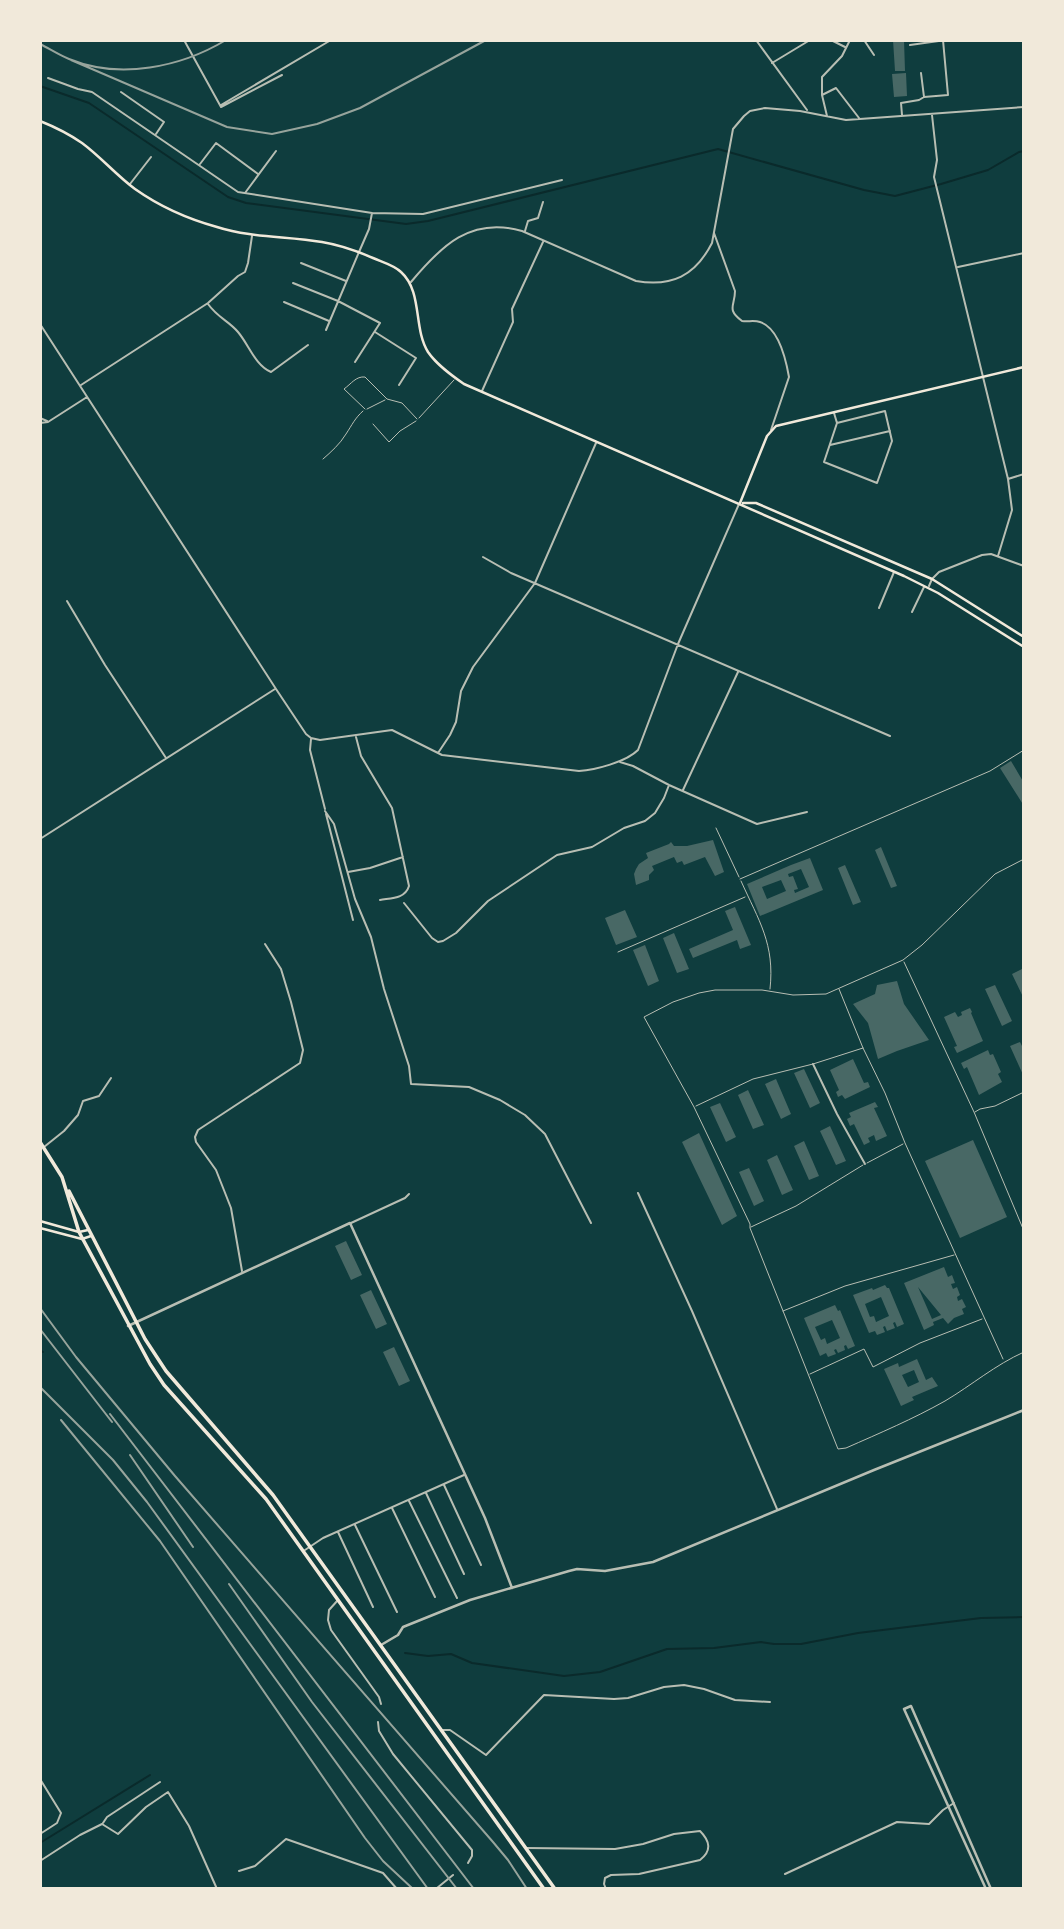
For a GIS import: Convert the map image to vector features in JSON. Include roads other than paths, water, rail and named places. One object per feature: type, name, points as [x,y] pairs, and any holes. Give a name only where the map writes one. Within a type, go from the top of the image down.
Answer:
[{"type":"highway","points":[[40,1142],[62,1177],[145,1339],[166,1371],[273,1495],[555,1889]]},
{"type":"highway","points":[[62,1177],[82,1240],[128,1326],[164,1385],[266,1499],[544,1889]]},
{"type":"main road","points":[[40,121],[67,133],[130,185],[164,207],[214,227],[252,236],[322,242],[359,252],[387,264],[401,272],[410,283],[424,345],[435,361],[456,379],[482,393],[894,571],[926,587],[1024,647]]},
{"type":"main road","points":[[740,503],[767,436],[776,426],[1024,367]]},
{"type":"main road","points":[[740,503],[756,503],[932,579],[1024,637]]},
{"type":"main road","points":[[40,1221],[79,1232],[88,1230]]},
{"type":"main road","points":[[40,1228],[82,1240],[92,1236]]},
{"type":"street","points":[[184,40],[220,105]]},
{"type":"street","points":[[220,105],[331,40]]},
{"type":"street","points":[[756,40],[808,112]]},
{"type":"street","points":[[772,63],[810,40]]},
{"type":"street","points":[[831,40],[846,48]]},
{"type":"street","points":[[828,117],[822,95],[822,77],[842,56],[850,40]]},
{"type":"street","points":[[863,40],[874,55]]},
{"type":"street","points":[[902,116],[901,103],[948,95],[944,41],[910,46]]},
{"type":"street","points":[[921,73],[924,97]]},
{"type":"street","points":[[220,105],[221,107],[282,75]]},
{"type":"street","points":[[48,78],[92,92],[244,193],[372,214],[423,214],[562,180]]},
{"type":"street","points":[[822,95],[836,88],[860,119]]},
{"type":"street","points":[[121,92],[164,122],[155,135]]},
{"type":"street","points":[[410,283],[447,244],[467,233],[485,228],[509,227],[636,281],[674,281],[694,268],[712,243],[733,129],[750,111],[765,108],[808,112],[846,120],[1024,107]]},
{"type":"street","points":[[932,114],[937,160],[934,177],[1008,479],[1012,510],[998,556]]},
{"type":"street","points":[[199,165],[216,143],[258,174]]},
{"type":"street","points":[[244,193],[276,151]]},
{"type":"street","points":[[130,185],[151,157]]},
{"type":"street","points":[[524,232],[528,221],[538,218],[543,202]]},
{"type":"street","points":[[326,330],[369,229],[372,214]]},
{"type":"street","points":[[713,232],[735,291],[733,310],[742,321],[763,323],[769,328],[778,341],[788,370],[789,377],[771,430]]},
{"type":"street","points":[[80,386],[208,303],[245,272],[252,236]]},
{"type":"street","points":[[482,393],[513,322],[512,309],[543,241]]},
{"type":"street","points":[[957,267],[1024,253]]},
{"type":"street","points":[[300,263],[347,281]]},
{"type":"street","points":[[293,283],[338,301],[380,323],[355,362]]},
{"type":"street","points":[[284,302],[330,321]]},
{"type":"street","points":[[208,303],[222,320],[237,330],[263,369],[271,372],[308,345]]},
{"type":"street","points":[[40,324],[276,689],[311,738],[320,740],[392,730],[438,753],[579,771],[633,756],[638,750],[678,644],[740,503]]},
{"type":"street","points":[[374,331],[416,358],[399,385]]},
{"type":"street","points":[[40,423],[48,422],[87,397]]},
{"type":"street","points":[[833,412],[836,423],[824,462],[877,483],[892,441],[885,411],[836,423]]},
{"type":"street","points":[[40,418],[48,422]]},
{"type":"street","points":[[830,445],[890,431]]},
{"type":"street","points":[[438,753],[456,722],[461,691],[466,680],[535,583],[597,442]]},
{"type":"street","points":[[1008,479],[1024,474]]},
{"type":"street","points":[[912,611],[926,587],[939,572],[991,554],[1024,566]]},
{"type":"street","points":[[483,557],[510,573],[890,736]]},
{"type":"street","points":[[879,608],[894,571]]},
{"type":"street","points":[[67,601],[166,758]]},
{"type":"street","points":[[683,790],[739,671]]},
{"type":"street","points":[[40,839],[276,689]]},
{"type":"street","points":[[356,735],[361,756],[392,808],[409,886],[402,896],[380,900]]},
{"type":"street","points":[[311,738],[310,750],[353,920]]},
{"type":"street","points":[[618,761],[757,824],[807,812]]},
{"type":"street","points":[[404,904],[432,938],[438,942],[443,941],[456,933],[488,901],[557,855],[592,847],[624,828],[646,821],[670,785]]},
{"type":"street","points":[[325,811],[334,824],[355,898],[371,937],[384,989],[409,1066],[411,1084],[469,1087],[500,1100],[525,1115],[545,1134],[590,1223]]},
{"type":"street","points":[[348,872],[404,857]]},
{"type":"street","points":[[242,1273],[231,1208],[216,1170],[195,1137],[198,1130],[300,1063],[303,1050],[291,1002],[281,969],[265,944]]},
{"type":"street","points":[[813,1064],[865,1164]]},
{"type":"street","points":[[44,1147],[78,1115],[83,1101],[99,1096],[111,1078]]},
{"type":"street","points":[[638,1193],[692,1311],[777,1511]]},
{"type":"street","points":[[128,1326],[409,1194]]},
{"type":"street","points":[[350,1223],[485,1518],[512,1588]]},
{"type":"street","points":[[380,1646],[398,1634],[403,1627],[470,1600],[577,1569],[605,1571],[653,1562],[1024,1410]]},
{"type":"street","points":[[304,1550],[323,1538],[465,1474]]},
{"type":"street","points":[[443,1484],[481,1565]]},
{"type":"street","points":[[426,1492],[464,1574]]},
{"type":"street","points":[[408,1500],[457,1598]]},
{"type":"street","points":[[391,1507],[435,1597]]},
{"type":"street","points":[[355,1524],[397,1612]]},
{"type":"street","points":[[338,1531],[373,1607]]},
{"type":"street","points":[[338,1600],[329,1610],[330,1627],[379,1697],[381,1704]]},
{"type":"street","points":[[441,1730],[450,1730],[486,1755],[544,1695],[628,1698],[664,1687],[684,1685],[735,1700],[770,1702]]},
{"type":"street","points":[[986,1889],[904,1709],[911,1706],[991,1889]]},
{"type":"street","points":[[379,1722],[383,1740],[472,1850],[468,1863]]},
{"type":"street","points":[[40,1779],[61,1813],[57,1824],[40,1834]]},
{"type":"street","points":[[40,1861],[102,1824],[107,1817],[160,1782]]},
{"type":"street","points":[[102,1824],[118,1834],[146,1807],[168,1792],[189,1826],[217,1886]]},
{"type":"street","points":[[785,1874],[897,1822],[929,1824],[954,1803]]},
{"type":"street","points":[[526,1849],[615,1849],[674,1834],[700,1831],[706,1837],[708,1850],[699,1860],[639,1874],[611,1875],[606,1878],[606,1889]]},
{"type":"street","points":[[239,1871],[255,1866],[286,1839],[383,1873],[397,1889]]},
{"type":"street","points":[[437,1888],[453,1875]]},
{"type":"lane","points":[[365,410],[344,389],[359,377],[365,377],[387,399],[402,403],[417,419]]},
{"type":"lane","points":[[373,424],[389,442],[400,431],[413,424],[456,379]]},
{"type":"lane","points":[[323,459],[346,435],[354,419],[387,399]]},
{"type":"lane","points":[[740,879],[990,771],[1024,750]]},
{"type":"lane","points":[[716,828],[769,946],[773,969],[770,992]]},
{"type":"lane","points":[[1024,859],[995,874],[903,960],[826,994],[793,995],[715,990],[673,1002],[644,1017],[694,1107],[750,1224],[838,1449],[899,1425],[947,1400],[1004,1361],[1024,1352]]},
{"type":"lane","points":[[618,952],[748,897]]},
{"type":"lane","points":[[903,960],[974,1112],[1024,1231]]},
{"type":"lane","points":[[838,989],[1004,1361]]},
{"type":"lane","points":[[694,1107],[753,1079],[863,1048]]},
{"type":"lane","points":[[974,1112],[995,1106],[1024,1092]]},
{"type":"lane","points":[[750,1228],[796,1206],[905,1143]]},
{"type":"lane","points":[[783,1311],[845,1286],[957,1254]]},
{"type":"lane","points":[[807,1375],[864,1349],[873,1367],[920,1343],[984,1318]]},
{"type":"waterway","points":[[40,86],[89,103],[228,197],[246,203],[406,224],[428,221],[718,149],[864,190],[895,196],[988,170],[1024,151]]},
{"type":"waterway","points":[[405,1653],[428,1656],[451,1654],[472,1663],[564,1676],[600,1672],[667,1649],[714,1648],[761,1642],[801,1644],[858,1633],[981,1618],[1024,1617]]},
{"type":"waterway","points":[[40,1843],[150,1775]]},
{"type":"railway","points":[[40,44],[65,57],[89,65],[129,69],[170,63],[226,40]]},
{"type":"railway","points":[[71,60],[227,127],[272,134],[317,124],[360,108],[486,40]]},
{"type":"railway","points":[[40,1308],[76,1357],[175,1476],[493,1842],[527,1889]]},
{"type":"railway","points":[[40,1329],[112,1422]]},
{"type":"railway","points":[[40,1387],[113,1460],[147,1502],[428,1889]]},
{"type":"railway","points":[[110,1414],[474,1889]]},
{"type":"railway","points":[[61,1420],[160,1541],[365,1838],[383,1861],[413,1889]]},
{"type":"railway","points":[[130,1455],[193,1547]]},
{"type":"railway","points":[[229,1584],[312,1702],[457,1889]]}]
